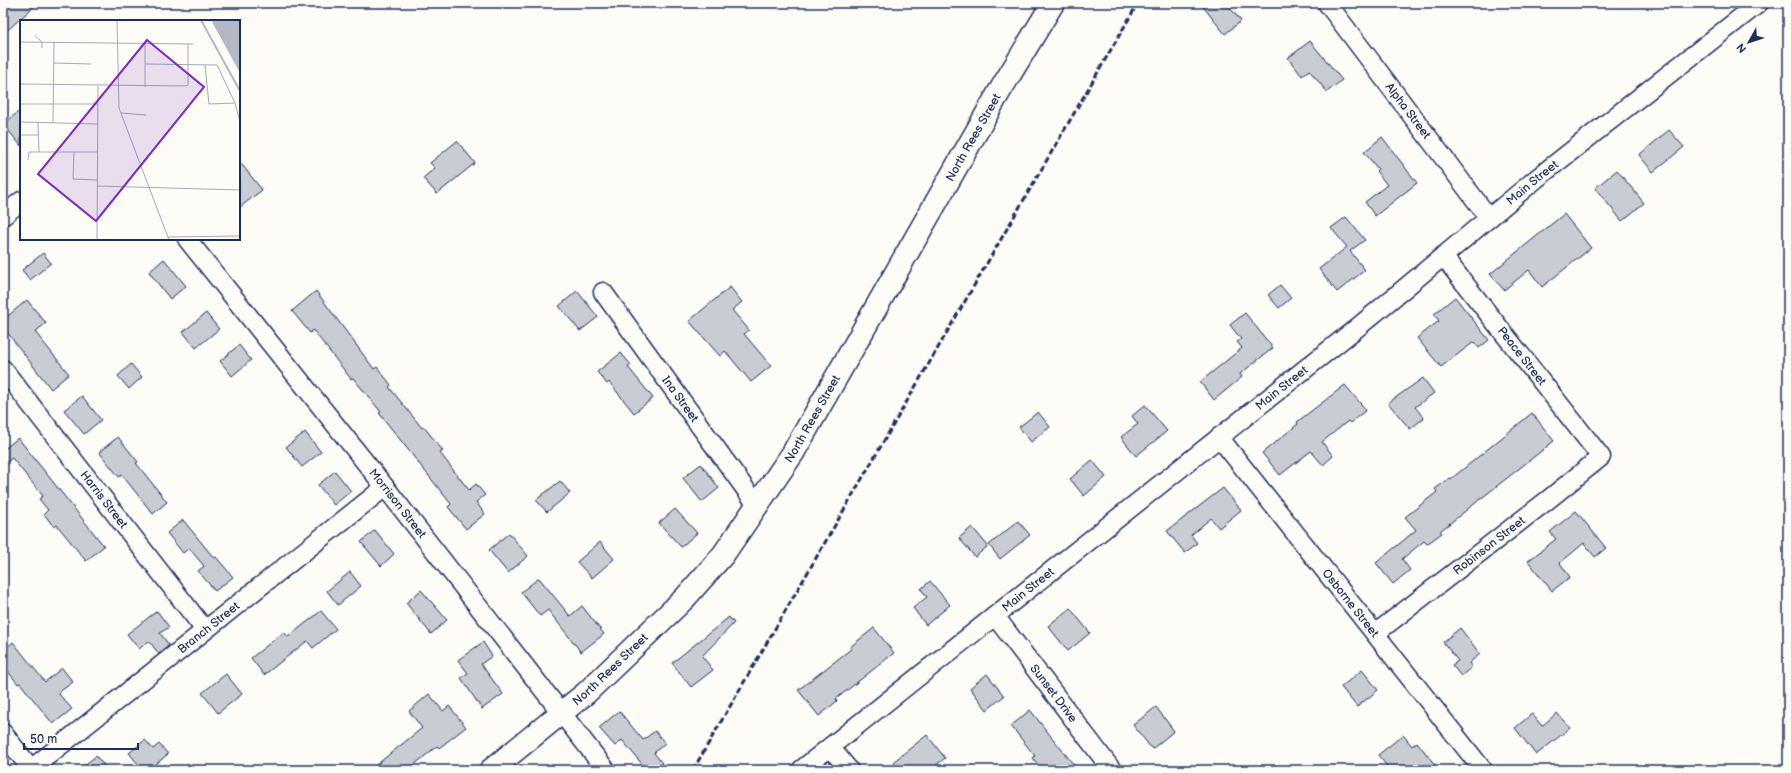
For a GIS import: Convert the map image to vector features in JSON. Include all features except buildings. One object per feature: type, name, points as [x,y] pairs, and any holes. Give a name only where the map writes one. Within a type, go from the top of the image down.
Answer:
[{"type":"main road","name":"North Rees Street","points":[[491,770],[586,693],[685,598],[723,555],[793,453],[998,94],[1053,3]]},
{"type":"street","name":"Alpha Street","points":[[1327,3],[1489,218]]},
{"type":"street","name":"Main Street","points":[[801,770],[1219,436],[1358,327],[1536,179],[1760,3]]},
{"type":"street","points":[[3,216],[20,203]]},
{"type":"street","name":"Morrison Street","points":[[188,240],[385,487],[606,770]]},
{"type":"street","name":"Peace Street","points":[[1443,256],[1602,456]]},
{"type":"street","name":"Ina Street","points":[[603,292],[757,505]]},
{"type":"street","name":"Harris Street","points":[[3,369],[205,630]]},
{"type":"street","name":"Osborne Street","points":[[1219,436],[1483,770]]},
{"type":"street","name":"Robinson Street","points":[[1376,633],[1602,456]]},
{"type":"street","name":"Branch Street","points":[[32,769],[385,487]]},
{"type":"street","name":"Sunset Drive","points":[[995,616],[1112,770]]},
{"type":"street","points":[[3,733],[32,769]]},
{"type":"street","points":[[830,747],[849,770]]},
{"type":"railway","points":[[693,770],[1138,3]]}]
